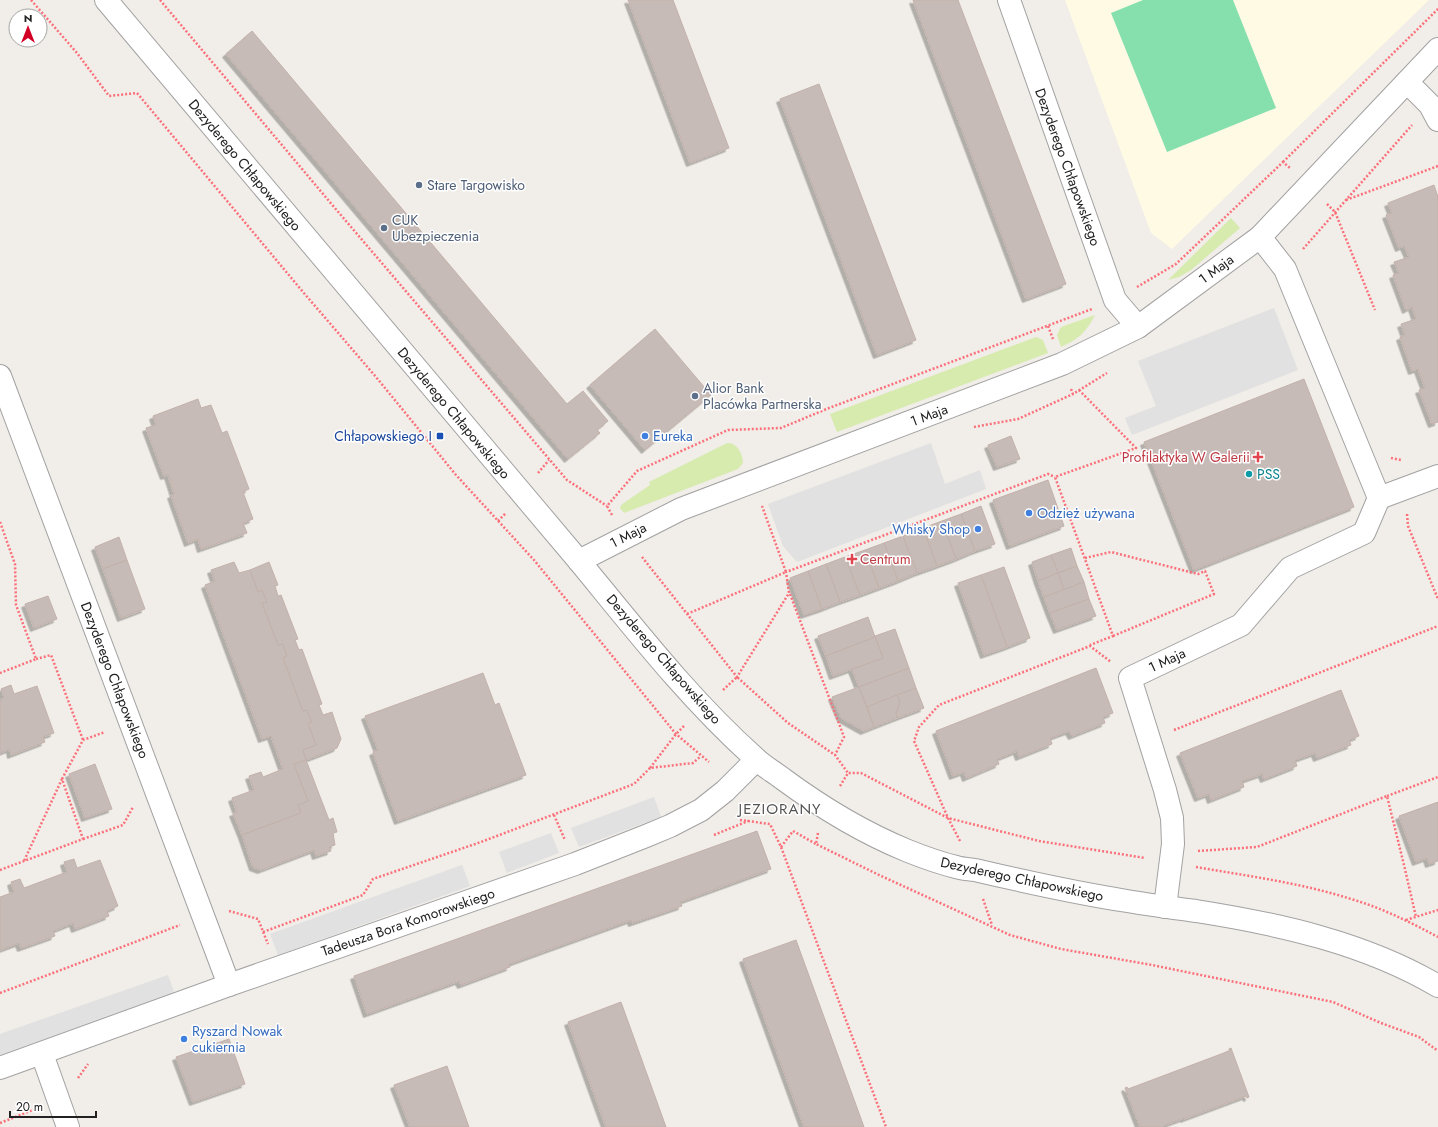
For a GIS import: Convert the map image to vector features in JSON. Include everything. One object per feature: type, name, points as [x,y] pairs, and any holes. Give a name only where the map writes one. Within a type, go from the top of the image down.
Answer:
[{"type":"street","name":"Dezyderego Chłapowskiego","points":[[106,0],[637,631],[703,708],[756,760],[798,790],[854,824],[908,851],[956,867],[973,869],[1090,895],[1268,924],[1343,944],[1401,967],[1438,986]]},
{"type":"street","name":"Dezyderego Chłapowskiego","points":[[1009,0],[1115,300],[1138,327]]},
{"type":"street","name":"1 Maja","points":[[579,561],[681,509],[1062,364],[1138,327],[1260,237],[1438,49]]},
{"type":"street","points":[[1407,82],[1434,112]]},
{"type":"street","points":[[1260,237],[1284,269],[1378,498],[1438,476]]},
{"type":"street","name":"Dezyderego Chłapowskiego","points":[[0,376],[229,985]]},
{"type":"street","name":"1 Maja","points":[[1165,907],[1173,844],[1172,818],[1165,790],[1130,678],[1241,626],[1290,568],[1364,533],[1378,498]]},
{"type":"street","name":"Tadeusza Bora Komorowskiego","points":[[0,1068],[229,985],[575,864],[670,826],[690,817],[713,802],[756,760]]},
{"type":"street","points":[[42,1054],[68,1127]]},
{"type":"path","points":[[31,0],[77,54],[109,96],[137,93],[376,377],[456,475],[534,560],[676,734],[709,762]]},
{"type":"path","points":[[160,0],[567,480],[607,506]]},
{"type":"path","points":[[1283,162],[1438,9]]},
{"type":"path","points":[[1302,250],[1346,200],[1434,112]]},
{"type":"path","points":[[1346,200],[1438,166]]},
{"type":"path","points":[[1079,390],[1136,448],[1055,477],[1113,636]]},
{"type":"path","points":[[974,427],[1018,419],[1073,394]]},
{"type":"path","points":[[1364,462],[1382,456],[1400,460],[1408,458]]},
{"type":"path","points":[[687,614],[786,572],[760,502]]},
{"type":"path","points":[[1407,513],[1408,526],[1438,599]]},
{"type":"path","points":[[0,522],[15,564],[16,605],[36,659]]},
{"type":"path","points":[[1085,558],[1111,552],[1198,574],[1205,571],[1214,594],[1090,646]]},
{"type":"path","points":[[789,593],[844,737],[835,755]]},
{"type":"path","points":[[0,673],[36,659],[51,655],[83,740]]},
{"type":"path","points":[[719,695],[737,677],[788,723],[835,755],[848,773]]},
{"type":"path","points":[[263,932],[363,895],[373,880],[481,842],[634,784],[650,768],[676,734],[687,723]]},
{"type":"path","points":[[24,861],[62,778],[83,740],[108,731]]},
{"type":"path","points":[[650,768],[693,763],[701,756]]},
{"type":"path","points":[[838,790],[848,773]]},
{"type":"path","points":[[848,773],[861,773],[948,818],[1039,841],[1150,859]]},
{"type":"path","points":[[1198,851],[1256,847],[1438,777]]},
{"type":"path","points":[[62,778],[83,839]]},
{"type":"path","points":[[1387,796],[1416,917]]},
{"type":"path","points":[[0,870],[123,825],[134,805]]},
{"type":"path","points":[[948,818],[963,846]]},
{"type":"path","points":[[740,820],[770,824],[781,847],[886,1127]]},
{"type":"path","points":[[816,844],[818,829]]},
{"type":"path","points":[[781,847],[793,831],[879,875],[1010,935],[1061,949],[1152,965],[1333,1002],[1381,1023],[1419,1037],[1438,1051]]},
{"type":"path","points":[[1189,866],[1314,888],[1352,899],[1405,920],[1438,937]]},
{"type":"path","points":[[983,897],[992,925]]},
{"type":"path","points":[[1405,920],[1438,910]]},
{"type":"shaded area","points":[[1065,0],[1429,0],[1172,249],[1151,233]]},
{"type":"shaded area","points":[[1274,308],[1298,370],[1132,435],[1125,418],[1156,406],[1138,361]]},
{"type":"shaded area","points":[[931,443],[945,484],[980,470],[986,489],[797,562],[783,546],[768,504]]},
{"type":"shaded area","points":[[654,797],[661,817],[579,847],[571,828]]},
{"type":"shaded area","points":[[551,833],[559,853],[507,873],[499,852]]},
{"type":"shaded area","points":[[462,865],[470,886],[278,955],[270,934]]},
{"type":"shaded area","points":[[168,975],[175,995],[0,1057],[0,1034]]},
{"type":"green space","points":[[1143,0],[1233,0],[1276,108],[1167,152],[1111,13]]},
{"type":"green space","points":[[1231,218],[1240,228],[1191,270],[1179,277],[1168,280]]},
{"type":"green space","points":[[1095,315],[1081,334],[1073,341],[1061,347],[1057,335],[1061,327]]},
{"type":"green space","points":[[1036,337],[1043,340],[1048,353],[837,432],[830,414]]},
{"type":"green space","points":[[727,443],[734,444],[741,452],[743,463],[738,469],[624,513],[620,508],[621,505],[650,485],[649,482]]},
{"type":"building","points":[[628,0],[673,0],[729,148],[690,163]]},
{"type":"building","points":[[913,0],[958,0],[1066,284],[1026,299]]},
{"type":"building","points":[[252,31],[567,404],[583,391],[608,421],[597,430],[600,433],[568,459],[226,54]]},
{"type":"building","points":[[819,84],[916,340],[877,355],[780,99]]},
{"type":"building","points":[[1434,185],[1438,197],[1438,422],[1432,424],[1419,390],[1425,388],[1418,369],[1412,371],[1400,337],[1405,335],[1401,324],[1416,319],[1412,307],[1406,310],[1393,275],[1399,273],[1394,262],[1409,257],[1404,246],[1399,248],[1386,215],[1392,213],[1388,203]]},
{"type":"building","points":[[655,329],[711,395],[645,450],[590,385]]},
{"type":"building","name":"PSS","points":[[1304,379],[1354,507],[1194,570],[1144,442]]},
{"type":"building","points":[[198,399],[201,408],[211,405],[222,433],[227,431],[249,489],[243,492],[253,519],[243,523],[247,533],[201,549],[198,539],[188,543],[171,495],[174,494],[168,475],[164,476],[146,428],[156,425],[153,416]]},
{"type":"building","points":[[1011,436],[1020,459],[997,467],[988,445]]},
{"type":"building","name":"Odzież używana","points":[[1048,480],[1064,526],[1010,546],[993,500]]},
{"type":"building","name":"Whisky Shop","points":[[981,506],[995,544],[975,551],[961,514]]},
{"type":"building","points":[[961,514],[975,551],[956,559],[942,521]]},
{"type":"building","points":[[942,521],[956,559],[937,566],[923,528]]},
{"type":"building","points":[[923,528],[937,566],[917,573],[903,536]]},
{"type":"building","points":[[903,536],[917,573],[898,581],[884,543]]},
{"type":"building","points":[[119,537],[127,560],[103,569],[95,547]]},
{"type":"building","points":[[884,543],[898,581],[879,588],[865,550]]},
{"type":"building","points":[[1071,548],[1077,566],[1058,573],[1051,555]]},
{"type":"building","points":[[865,550],[879,588],[860,595],[845,557]]},
{"type":"building","points":[[1051,555],[1058,573],[1038,581],[1032,562]]},
{"type":"building","points":[[845,557],[860,595],[840,602],[826,564]]},
{"type":"building","points":[[127,560],[145,609],[121,618],[103,569]]},
{"type":"building","points":[[234,562],[239,573],[250,570],[258,592],[262,590],[267,602],[262,603],[278,645],[283,644],[287,656],[283,658],[303,711],[307,710],[312,722],[308,723],[316,745],[303,750],[306,760],[294,764],[308,801],[298,805],[301,813],[242,835],[233,813],[237,812],[232,798],[254,790],[249,776],[261,772],[263,777],[283,769],[271,736],[262,739],[205,585],[215,581],[211,570]]},
{"type":"building","points":[[269,562],[278,585],[275,586],[278,596],[281,595],[298,639],[295,640],[299,650],[302,649],[322,704],[319,705],[323,715],[332,712],[341,739],[337,748],[306,760],[303,750],[316,745],[308,723],[312,722],[307,710],[303,711],[283,658],[287,656],[283,644],[278,645],[262,603],[267,602],[262,590],[258,592],[250,570]]},
{"type":"building","points":[[826,564],[840,602],[822,609],[808,571]]},
{"type":"building","points":[[1077,566],[1084,582],[1064,590],[1058,573]]},
{"type":"building","points":[[1004,567],[1030,638],[1007,647],[981,575]]},
{"type":"building","points":[[808,571],[822,609],[804,615],[790,578]]},
{"type":"building","points":[[1058,573],[1064,590],[1044,597],[1038,581]]},
{"type":"building","points":[[981,575],[1007,647],[984,655],[958,583]]},
{"type":"building","points":[[1084,582],[1089,599],[1050,613],[1044,597]]},
{"type":"building","points":[[48,596],[57,619],[34,628],[25,604]]},
{"type":"building","points":[[1089,599],[1096,616],[1057,630],[1050,613]]},
{"type":"building","points":[[868,617],[875,637],[826,656],[818,636]]},
{"type":"building","points":[[895,629],[909,668],[859,687],[852,669],[883,658],[875,636]]},
{"type":"building","points":[[875,637],[883,658],[833,676],[826,656]]},
{"type":"building","points":[[909,668],[916,688],[867,707],[859,687]]},
{"type":"building","points":[[1096,668],[1113,713],[1103,717],[1105,723],[1072,736],[1069,731],[1050,738],[1052,744],[1019,757],[1017,751],[997,759],[999,764],[966,778],[964,772],[953,776],[936,731]]},
{"type":"building","points":[[483,673],[495,705],[499,703],[526,775],[398,821],[373,752],[378,750],[365,716]]},
{"type":"building","points":[[11,685],[14,694],[37,686],[54,733],[43,737],[45,742],[11,755],[10,749],[0,753],[0,700],[4,698],[1,689]]},
{"type":"building","points":[[859,687],[874,727],[864,731],[841,718],[832,697]]},
{"type":"building","points":[[916,688],[924,708],[897,718],[896,713],[900,702],[897,695]]},
{"type":"building","points":[[1341,690],[1359,736],[1349,740],[1351,745],[1317,758],[1315,753],[1295,760],[1297,766],[1264,779],[1262,774],[1242,781],[1244,787],[1211,800],[1209,794],[1198,798],[1180,753]]},
{"type":"building","points":[[897,695],[900,702],[896,713],[897,718],[874,727],[867,707]]},
{"type":"building","points":[[306,760],[329,820],[333,818],[337,832],[333,833],[335,845],[329,847],[331,851],[316,856],[314,850],[261,870],[253,867],[242,835],[301,813],[298,805],[308,801],[294,764]]},
{"type":"building","points":[[95,764],[112,809],[85,818],[69,774]]},
{"type":"building","points":[[1438,802],[1438,861],[1429,864],[1427,858],[1416,862],[1399,816]]},
{"type":"building","points":[[757,831],[771,869],[680,902],[682,906],[632,923],[631,920],[509,964],[510,967],[461,985],[459,981],[367,1014],[354,976]]},
{"type":"building","points":[[74,859],[77,868],[100,860],[118,906],[107,911],[109,916],[75,929],[73,923],[53,931],[55,936],[21,948],[19,943],[0,950],[0,897],[14,892],[11,882],[20,879],[24,888],[67,872],[64,862]]},
{"type":"building","points":[[796,940],[864,1127],[804,1127],[743,959]]},
{"type":"building","points":[[621,1002],[666,1127],[606,1127],[568,1022]]},
{"type":"building","points":[[229,1039],[245,1084],[193,1102],[176,1057]]},
{"type":"building","points":[[1231,1048],[1249,1097],[1247,1098],[1246,1096],[1163,1127],[1140,1127],[1125,1088],[1127,1087],[1128,1089],[1229,1051]]},
{"type":"building","points":[[447,1066],[469,1127],[410,1127],[394,1085]]},
{"type":"place","name":"Stare Targowisko","points":[[419,185]]},
{"type":"place","name":"CUK Ubezpieczenia","points":[[384,228]]},
{"type":"place","name":"Alior Bank Placówka Partnerska","points":[[695,396]]},
{"type":"place","name":"Chłapowskiego I","points":[[440,436]]},
{"type":"place","name":"Eureka","points":[[645,436]]},
{"type":"place","name":"Profilaktyka W Galerii","points":[[1258,457]]},
{"type":"place","name":"PSS","points":[[1249,474]]},
{"type":"place","name":"Odzież używana","points":[[1029,513]]},
{"type":"place","name":"Whisky Shop","points":[[978,529]]},
{"type":"place","name":"Centrum","points":[[852,559]]},
{"type":"place","name":"Ryszard Nowak cukiernia","points":[[184,1039]]},
{"type":"district","name":"JEZIORANY","points":[[780,809]]}]
